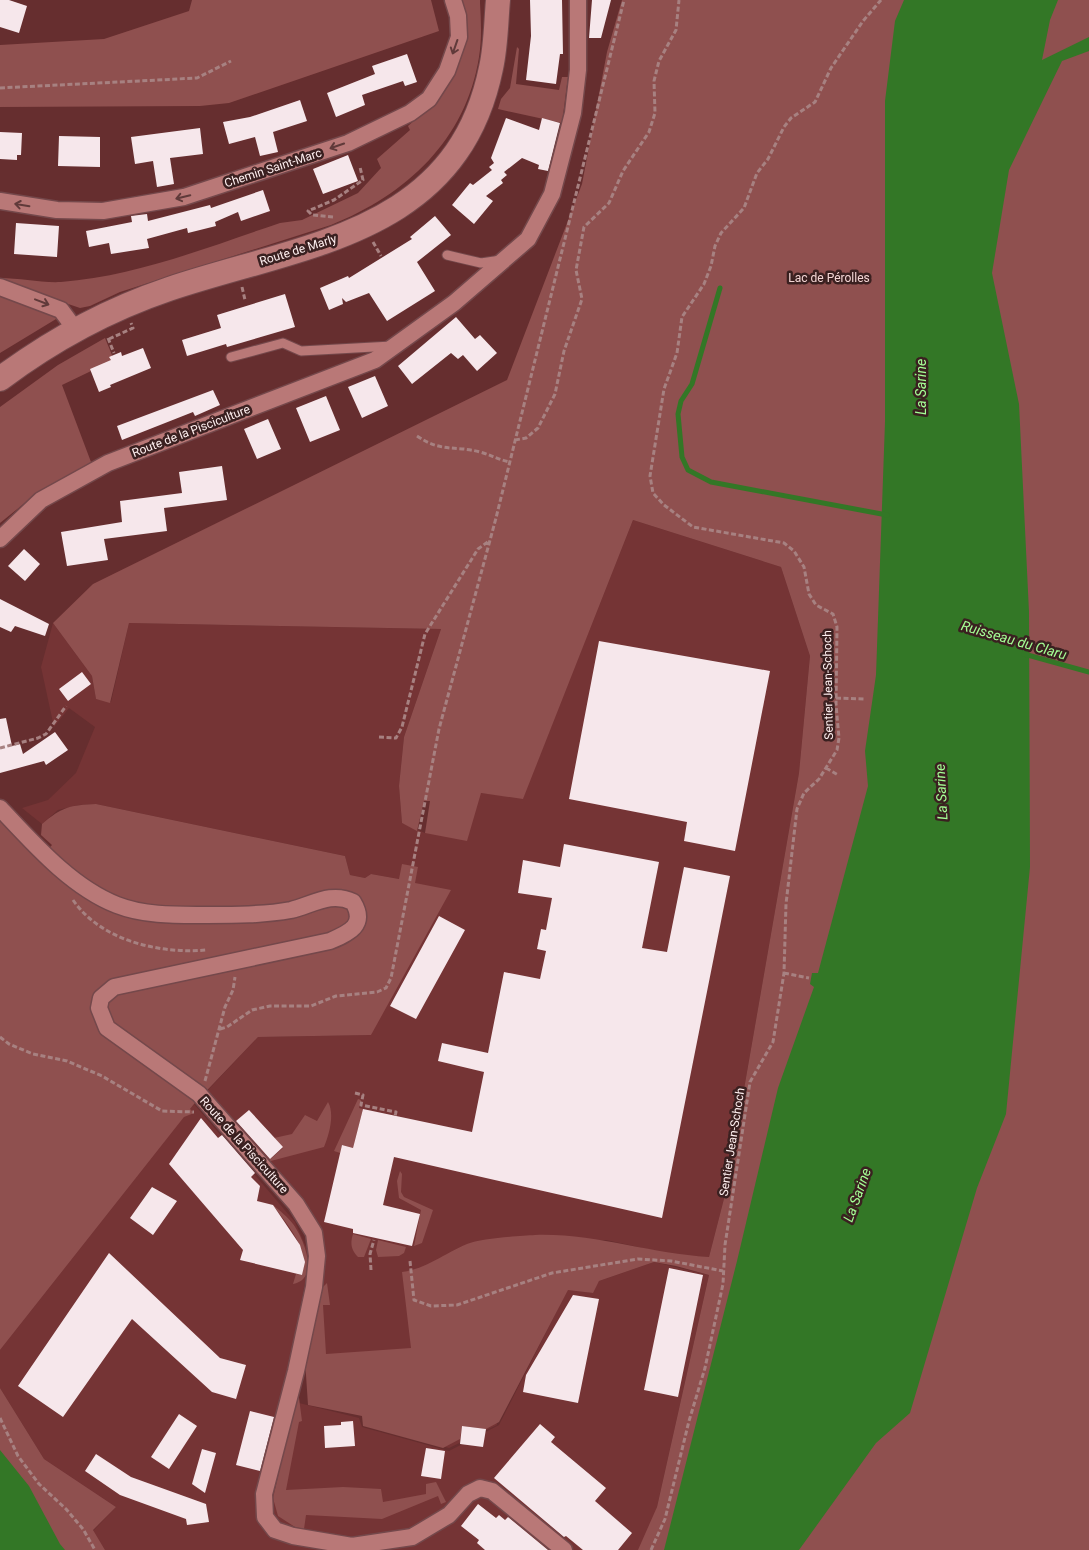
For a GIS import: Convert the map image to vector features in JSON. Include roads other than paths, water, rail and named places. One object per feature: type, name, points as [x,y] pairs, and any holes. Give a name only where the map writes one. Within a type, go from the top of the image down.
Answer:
[{"type":"main road","name":"Route de Marly","points":[[0,379],[24,361],[75,329],[101,316],[169,289],[334,240],[368,226],[401,206],[441,170],[468,132],[479,109],[490,74],[495,7]]},
{"type":"street","name":"Chemin Saint-Marc","points":[[0,201],[80,212],[112,210],[184,197],[348,142],[410,113],[429,100],[447,71],[459,37],[458,16],[453,0]]},
{"type":"street","name":"Route de la Pisciculture","points":[[0,540],[41,500],[108,463],[374,360],[454,303],[528,239],[552,194],[573,113],[578,70],[578,0]]},
{"type":"street","points":[[0,287],[61,310],[75,329]]},
{"type":"street","name":"Route de la Pisciculture","points":[[0,808],[63,870],[90,890],[116,905],[138,911],[173,915],[243,915],[290,910],[335,898],[352,902],[358,911],[358,917],[355,926],[347,934],[330,940],[114,987],[101,998],[99,1008],[107,1028],[204,1100],[296,1204],[314,1233],[317,1256],[313,1293],[296,1371],[264,1494],[265,1517],[275,1530],[293,1536],[352,1546],[412,1537],[449,1515],[468,1494],[480,1488],[492,1491],[564,1550]]},
{"type":"lane","points":[[447,255],[481,262],[503,259]]},
{"type":"lane","points":[[231,357],[283,343],[301,351],[395,346]]},
{"type":"water","name":"Lac de Pérolles","points":[[904,0],[1058,0],[1050,20],[1042,60],[1089,37],[1089,51],[1062,61],[1009,170],[992,273],[1019,404],[1029,612],[1030,867],[1006,1114],[977,1188],[910,1413],[876,1443],[799,1550],[664,1550],[737,1261],[778,1088],[814,987],[810,984],[812,973],[818,973],[868,786],[865,751],[876,675],[885,422],[885,101],[895,21]]},
{"type":"water","points":[[0,1450],[29,1486],[65,1550],[0,1550]]},
{"type":"waterway","points":[[720,288],[692,384],[681,401],[678,414],[682,457],[688,470],[711,482],[887,515]]},
{"type":"waterway","name":"Ruisseau du Claru","points":[[1024,654],[1089,672]]},
{"type":"water label","name":"La Sarine","points":[[921,387]]},
{"type":"water label","name":"La Sarine","points":[[941,792]]},
{"type":"water label","name":"La Sarine","points":[[857,1195]]}]
